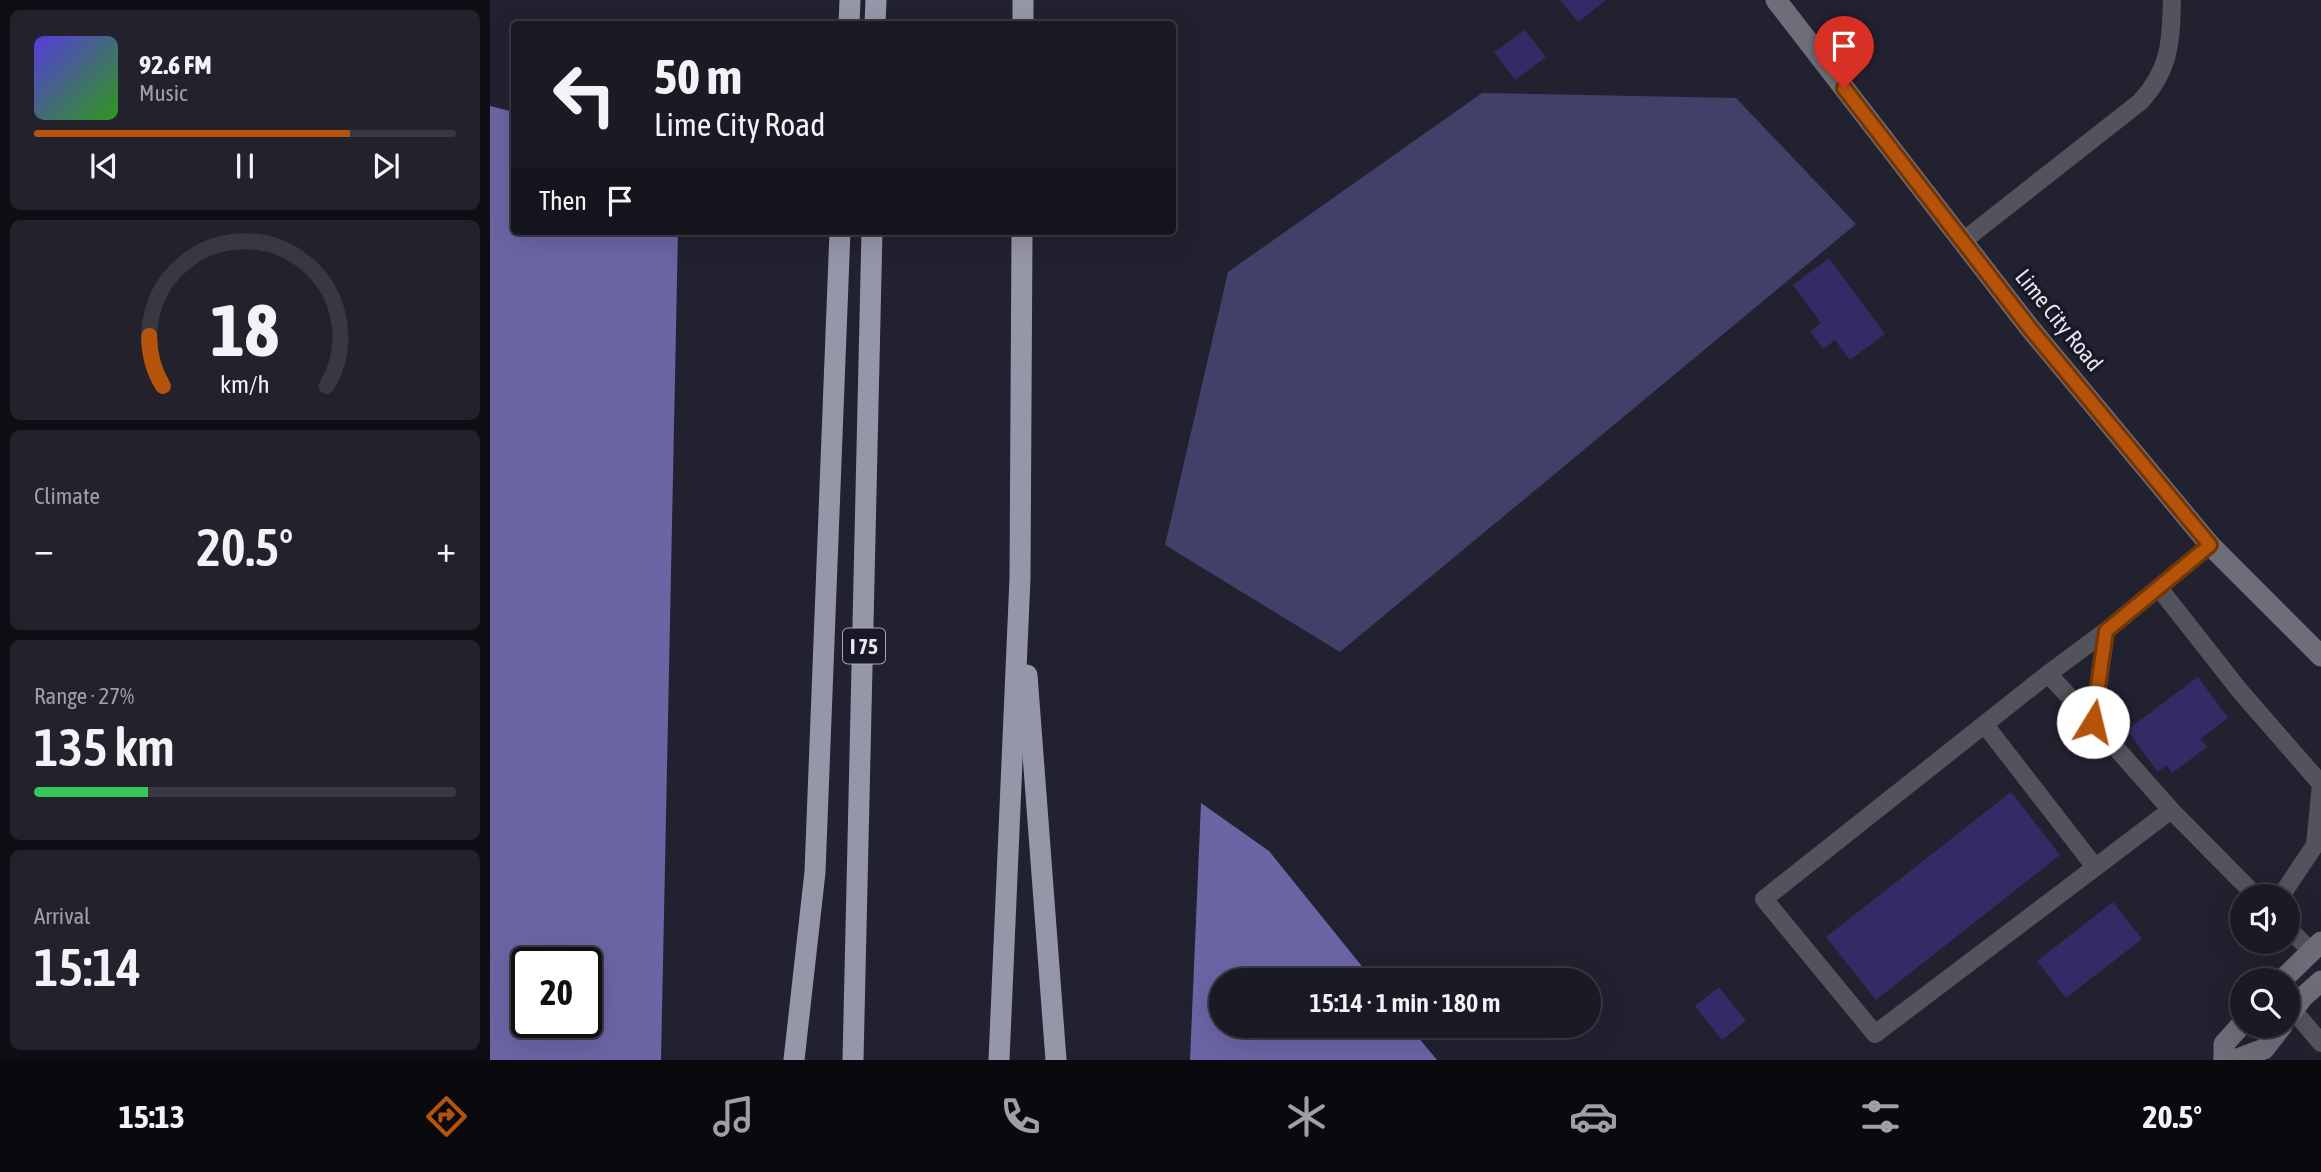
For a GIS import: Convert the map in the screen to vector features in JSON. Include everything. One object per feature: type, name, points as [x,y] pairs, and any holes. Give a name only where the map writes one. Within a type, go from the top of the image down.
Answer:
[{"type":"highway","points":[[849,21],[850,0]]},
{"type":"highway","points":[[875,21],[876,0]]},
{"type":"highway","points":[[1023,0],[1023,21]]},
{"type":"highway","points":[[794,1060],[815,872],[840,235]]},
{"type":"highway","name":"I 75","points":[[853,1060],[872,235]]},
{"type":"highway","points":[[999,1060],[1020,578],[1022,235]]},
{"type":"highway","points":[[1020,578],[1056,1060]]},
{"type":"street","name":"Lime City Road","points":[[1776,0],[2029,327],[2210,545],[2321,656]]},
{"type":"street","points":[[2294,968],[2316,946]]},
{"type":"street","points":[[2300,1001],[2321,981]]},
{"type":"street","points":[[2224,1060],[2224,1044],[2230,1037]]},
{"type":"street","points":[[2234,1060],[2264,1049],[2272,1038]]},
{"type":"lane","points":[[1963,241],[2140,102],[2154,87],[2166,63],[2172,0]]},
{"type":"lane","points":[[2171,810],[1875,1034],[1764,899],[2159,589],[2210,545]]},
{"type":"lane","points":[[2159,589],[2240,691],[2320,784],[2315,845],[2289,884]]},
{"type":"lane","points":[[2093,722],[2106,631]]},
{"type":"lane","points":[[2049,674],[2171,810],[2244,884]]},
{"type":"lane","points":[[1984,724],[2095,867]]},
{"type":"lane","points":[[2300,936],[2316,946]]},
{"type":"lane","points":[[2300,1028],[2321,1043]]},
{"type":"shaded area","points":[[1482,93],[1736,98],[1856,224],[1340,652],[1165,545],[1228,272]]},
{"type":"shaded area","points":[[490,106],[511,111],[511,235],[678,235],[661,1060],[490,1060]]},
{"type":"shaded area","points":[[1201,803],[1269,851],[1363,968],[1209,968],[1209,1038],[1419,1038],[1437,1060],[1190,1060]]},
{"type":"building","points":[[1560,0],[1606,0],[1578,22]]},
{"type":"building","points":[[1525,30],[1546,57],[1515,80],[1494,52]]},
{"type":"building","points":[[1829,258],[1885,334],[1850,360],[1835,340],[1823,349],[1810,331],[1821,323],[1793,285]]},
{"type":"building","points":[[2198,677],[2228,718],[2200,739],[2207,747],[2172,773],[2166,765],[2158,772],[2127,730]]},
{"type":"building","points":[[2011,792],[2060,855],[1876,1000],[1826,937]]},
{"type":"building","points":[[2113,902],[2142,939],[2066,998],[2037,961]]},
{"type":"building","points":[[1719,987],[1746,1021],[1722,1040],[1695,1006]]},
{"type":"route","points":[[1844,88],[2029,327],[2210,545],[2106,631],[2093,722]]}]
